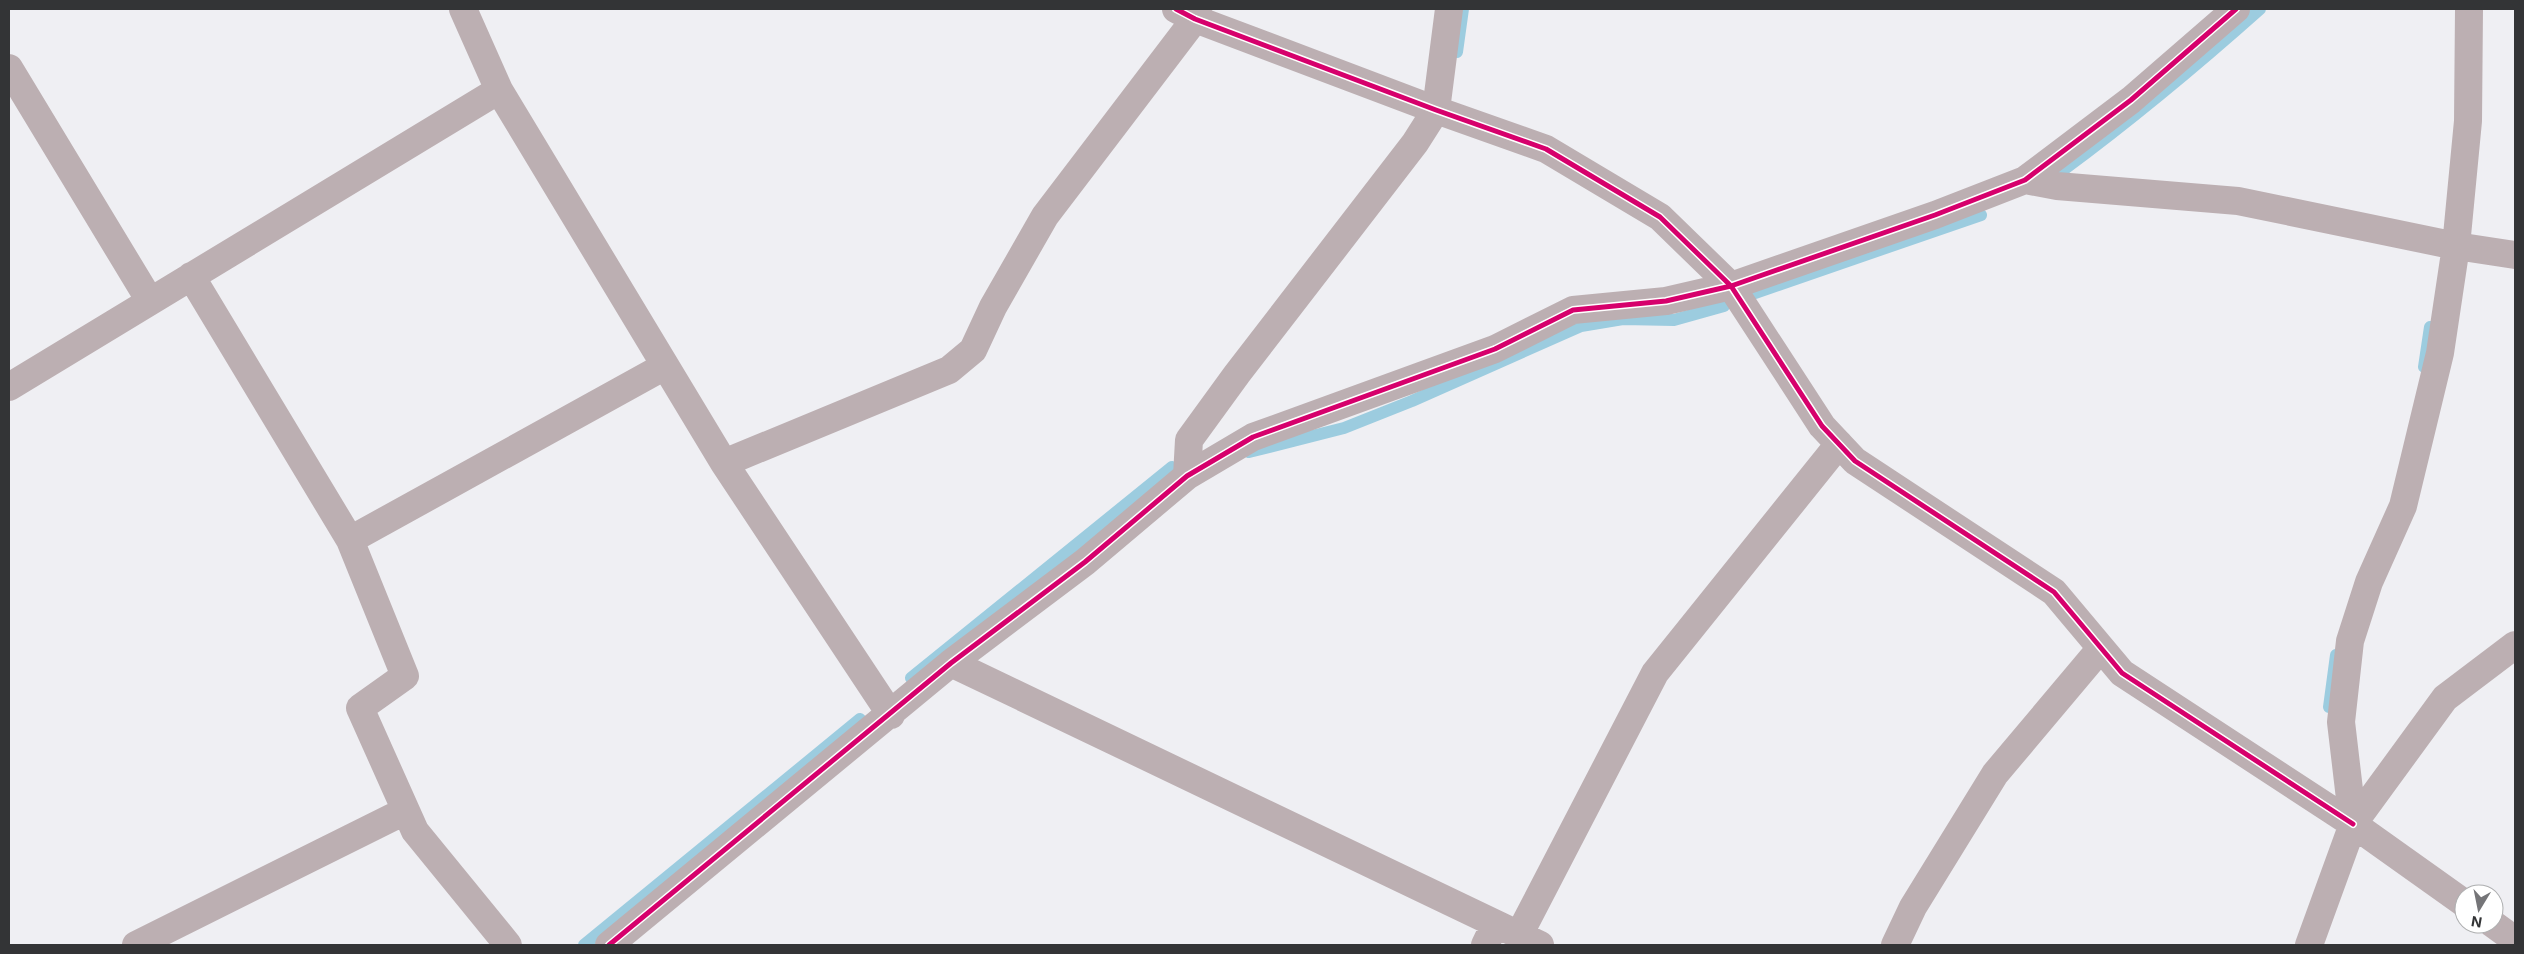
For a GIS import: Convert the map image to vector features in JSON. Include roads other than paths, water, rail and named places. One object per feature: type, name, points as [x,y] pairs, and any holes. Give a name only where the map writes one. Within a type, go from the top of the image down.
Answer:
[{"type":"street","points":[[463,9],[499,90],[724,464],[891,715]]},
{"type":"street","points":[[1187,476],[1189,440],[1237,374],[1415,143],[1436,110],[1449,9]]},
{"type":"street","points":[[609,945],[891,715],[951,663],[1085,562],[1187,476],[1253,437],[1495,349],[1574,310],[1666,301],[1731,286],[1935,215],[2024,180],[2131,100],[2236,9]]},
{"type":"street","points":[[2353,824],[2341,722],[2350,641],[2369,582],[2403,506],[2440,353],[2456,246],[2468,121],[2469,9]]},
{"type":"street","points":[[724,464],[949,370],[973,350],[993,307],[1044,216],[1189,12],[1436,110],[1546,150],[1660,217],[1731,286],[1822,426],[1856,462],[2054,592],[2122,673],[2353,824],[2454,896]]},
{"type":"street","points":[[9,68],[150,301]]},
{"type":"street","points":[[9,387],[499,90]]},
{"type":"street","points":[[2024,180],[2057,186],[2238,200],[2456,246],[2515,255]]},
{"type":"street","points":[[191,276],[350,540],[405,676],[360,708],[405,811],[415,831],[508,945]]},
{"type":"street","points":[[350,540],[665,366]]},
{"type":"street","points":[[951,663],[1510,937],[1655,673],[1838,444]]},
{"type":"street","points":[[1896,945],[1913,907],[1995,774],[2101,648]]},
{"type":"street","points":[[2309,945],[2353,824],[2445,698],[2510,660]]},
{"type":"street","points":[[136,945],[405,811]]},
{"type":"street","points":[[2504,932],[2515,940]]},
{"type":"waterway","points":[[1457,52],[1463,9]]},
{"type":"waterway","points":[[2062,171],[2163,92],[2260,9]]},
{"type":"waterway","points":[[1755,293],[1981,215]]},
{"type":"waterway","points":[[1249,452],[1344,428],[1412,401],[1581,326],[1623,319],[1674,320],[1724,306]]},
{"type":"waterway","points":[[2424,367],[2430,327]]},
{"type":"waterway","points":[[911,678],[1172,467]]},
{"type":"waterway","points":[[2329,707],[2336,655]]},
{"type":"waterway","points":[[584,945],[860,719]]}]
